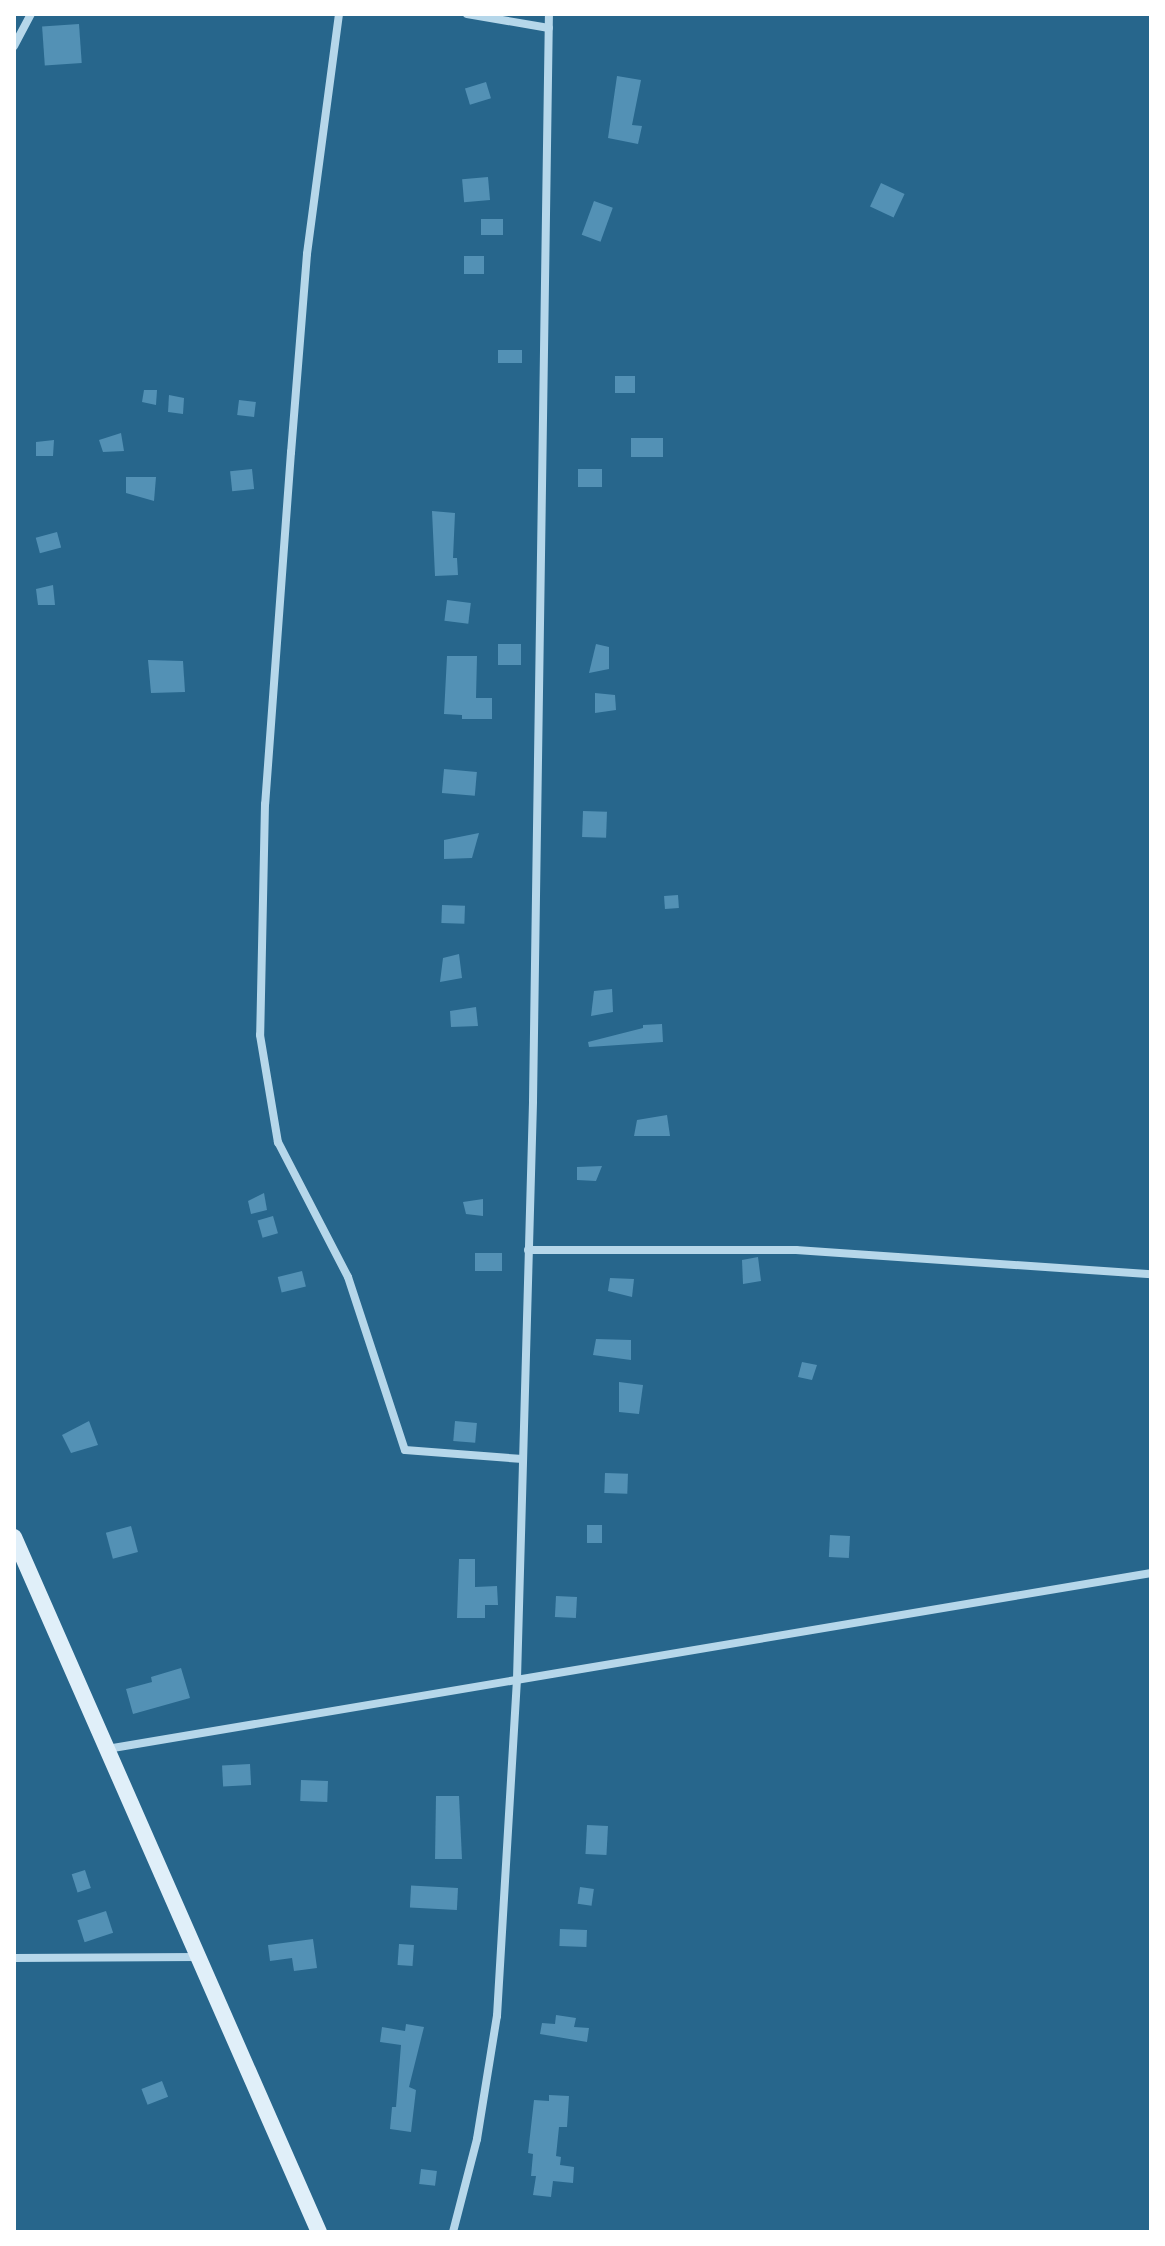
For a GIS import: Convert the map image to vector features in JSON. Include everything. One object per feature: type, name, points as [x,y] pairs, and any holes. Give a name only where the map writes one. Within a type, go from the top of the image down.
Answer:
[{"type":"main road","points":[[14,1537],[319,2232]]},
{"type":"street","points":[[14,46],[31,14]]},
{"type":"street","points":[[339,14],[307,254],[291,452],[265,804],[260,1035],[278,1142],[348,1277],[405,1450],[523,1459]]},
{"type":"street","points":[[467,14],[549,28]]},
{"type":"street","points":[[453,2232],[477,2139],[497,2016],[517,1679],[528,1250],[549,14]]},
{"type":"street","points":[[528,1250],[796,1250],[1151,1274]]},
{"type":"street","points":[[107,1749],[1151,1573]]},
{"type":"street","points":[[14,1958],[198,1957]]},
{"type":"building","points":[[79,24],[82,63],[45,65],[42,27]]},
{"type":"building","points":[[617,76],[641,80],[632,125],[642,126],[638,144],[608,138]]},
{"type":"building","points":[[486,82],[491,98],[470,105],[465,88]]},
{"type":"building","points":[[488,177],[490,200],[464,202],[462,179]]},
{"type":"building","points":[[881,183],[905,194],[894,218],[870,207]]},
{"type":"building","points":[[594,201],[613,208],[600,242],[582,235]]},
{"type":"building","points":[[481,219],[503,219],[503,235],[481,235]]},
{"type":"building","points":[[464,256],[484,256],[484,274],[464,274]]},
{"type":"building","points":[[498,350],[522,350],[522,363],[498,363]]},
{"type":"building","points":[[615,376],[635,376],[635,393],[615,393]]},
{"type":"building","points":[[144,390],[157,390],[156,405],[142,402]]},
{"type":"building","points":[[169,395],[184,398],[183,414],[168,412]]},
{"type":"building","points":[[239,400],[256,402],[254,417],[237,415]]},
{"type":"building","points":[[121,433],[124,451],[103,452],[99,440]]},
{"type":"building","points":[[631,438],[663,438],[663,457],[631,457]]},
{"type":"building","points":[[54,440],[53,456],[36,456],[36,442]]},
{"type":"building","points":[[252,469],[254,489],[232,491],[230,471]]},
{"type":"building","points":[[578,469],[602,469],[602,487],[578,487]]},
{"type":"building","points":[[126,477],[156,477],[154,501],[126,493]]},
{"type":"building","points":[[432,511],[455,513],[453,558],[457,558],[458,575],[435,576]]},
{"type":"building","points":[[57,532],[61,547],[40,553],[36,538]]},
{"type":"building","points":[[53,585],[55,605],[38,605],[36,589]]},
{"type":"building","points":[[447,600],[471,603],[468,624],[444,621]]},
{"type":"building","points":[[498,644],[521,644],[521,665],[498,665]]},
{"type":"building","points":[[596,644],[609,647],[609,669],[589,673]]},
{"type":"building","points":[[447,656],[477,656],[476,698],[492,698],[492,719],[462,719],[462,715],[444,714]]},
{"type":"building","points":[[148,660],[183,661],[185,692],[151,693]]},
{"type":"building","points":[[595,693],[615,695],[616,710],[595,713]]},
{"type":"building","points":[[444,769],[477,772],[475,796],[442,793]]},
{"type":"building","points":[[583,811],[607,812],[606,838],[582,837]]},
{"type":"building","points":[[479,833],[472,858],[444,859],[444,840]]},
{"type":"building","points":[[678,895],[679,908],[665,909],[664,896]]},
{"type":"building","points":[[442,905],[465,906],[464,924],[441,923]]},
{"type":"building","points":[[459,954],[462,978],[440,982],[443,958]]},
{"type":"building","points":[[612,989],[613,1012],[591,1016],[594,991]]},
{"type":"building","points":[[476,1007],[478,1026],[451,1027],[450,1011]]},
{"type":"building","points":[[662,1024],[663,1042],[589,1047],[588,1042],[643,1028],[643,1025]]},
{"type":"building","points":[[667,1115],[670,1136],[634,1136],[637,1120]]},
{"type":"building","points":[[602,1166],[596,1181],[577,1180],[577,1167]]},
{"type":"building","points":[[264,1193],[267,1210],[251,1214],[248,1201]]},
{"type":"building","points":[[483,1199],[483,1216],[466,1214],[463,1202]]},
{"type":"building","points":[[273,1216],[278,1233],[263,1238],[258,1220]]},
{"type":"building","points":[[475,1253],[502,1253],[502,1271],[475,1271]]},
{"type":"building","points":[[758,1257],[761,1281],[743,1284],[742,1260]]},
{"type":"building","points":[[302,1271],[306,1287],[282,1293],[278,1277]]},
{"type":"building","points":[[610,1278],[634,1279],[632,1297],[608,1291]]},
{"type":"building","points":[[596,1339],[631,1340],[631,1360],[593,1355]]},
{"type":"building","points":[[802,1362],[817,1365],[812,1380],[798,1377]]},
{"type":"building","points":[[619,1382],[643,1385],[639,1414],[619,1412]]},
{"type":"building","points":[[89,1421],[98,1445],[71,1453],[62,1435]]},
{"type":"building","points":[[455,1421],[477,1423],[475,1443],[453,1441]]},
{"type":"building","points":[[605,1473],[628,1474],[627,1494],[604,1493]]},
{"type":"building","points":[[587,1525],[602,1525],[602,1543],[587,1543]]},
{"type":"building","points":[[131,1526],[138,1552],[113,1559],[106,1533]]},
{"type":"building","points":[[830,1535],[850,1536],[849,1558],[829,1557]]},
{"type":"building","points":[[459,1559],[475,1559],[475,1587],[497,1586],[498,1605],[485,1605],[485,1618],[457,1618]]},
{"type":"building","points":[[556,1596],[577,1597],[576,1618],[555,1617]]},
{"type":"building","points":[[181,1668],[190,1698],[133,1714],[126,1689],[152,1682],[151,1677]]},
{"type":"building","points":[[250,1764],[251,1785],[223,1786],[222,1765]]},
{"type":"building","points":[[301,1780],[328,1781],[327,1802],[300,1801]]},
{"type":"building","points":[[436,1796],[459,1796],[462,1859],[435,1859]]},
{"type":"building","points":[[587,1825],[608,1826],[606,1855],[585,1854]]},
{"type":"building","points":[[85,1870],[91,1888],[78,1892],[72,1874]]},
{"type":"building","points":[[411,1886],[458,1888],[457,1910],[410,1908]]},
{"type":"building","points":[[580,1887],[594,1889],[591,1906],[578,1904]]},
{"type":"building","points":[[106,1911],[113,1933],[85,1942],[77,1920]]},
{"type":"building","points":[[560,1929],[587,1930],[586,1947],[559,1946]]},
{"type":"building","points":[[313,1939],[317,1968],[294,1971],[292,1958],[270,1961],[268,1945]]},
{"type":"building","points":[[399,1944],[414,1945],[412,1966],[398,1965]]},
{"type":"building","points":[[556,2015],[576,2018],[574,2027],[589,2028],[587,2042],[540,2034],[542,2023],[555,2024]]},
{"type":"building","points":[[406,2024],[424,2027],[409,2087],[416,2090],[411,2132],[390,2129],[392,2107],[396,2107],[401,2045],[380,2042],[382,2027],[405,2031]]},
{"type":"building","points":[[162,2081],[168,2097],[148,2105],[141,2089]]},
{"type":"building","points":[[549,2095],[569,2096],[567,2127],[559,2127],[556,2156],[561,2157],[560,2165],[574,2167],[573,2183],[553,2181],[551,2197],[533,2195],[536,2176],[531,2176],[533,2154],[528,2153],[534,2100],[549,2101]]},
{"type":"building","points":[[421,2169],[437,2171],[435,2186],[419,2184]]}]
